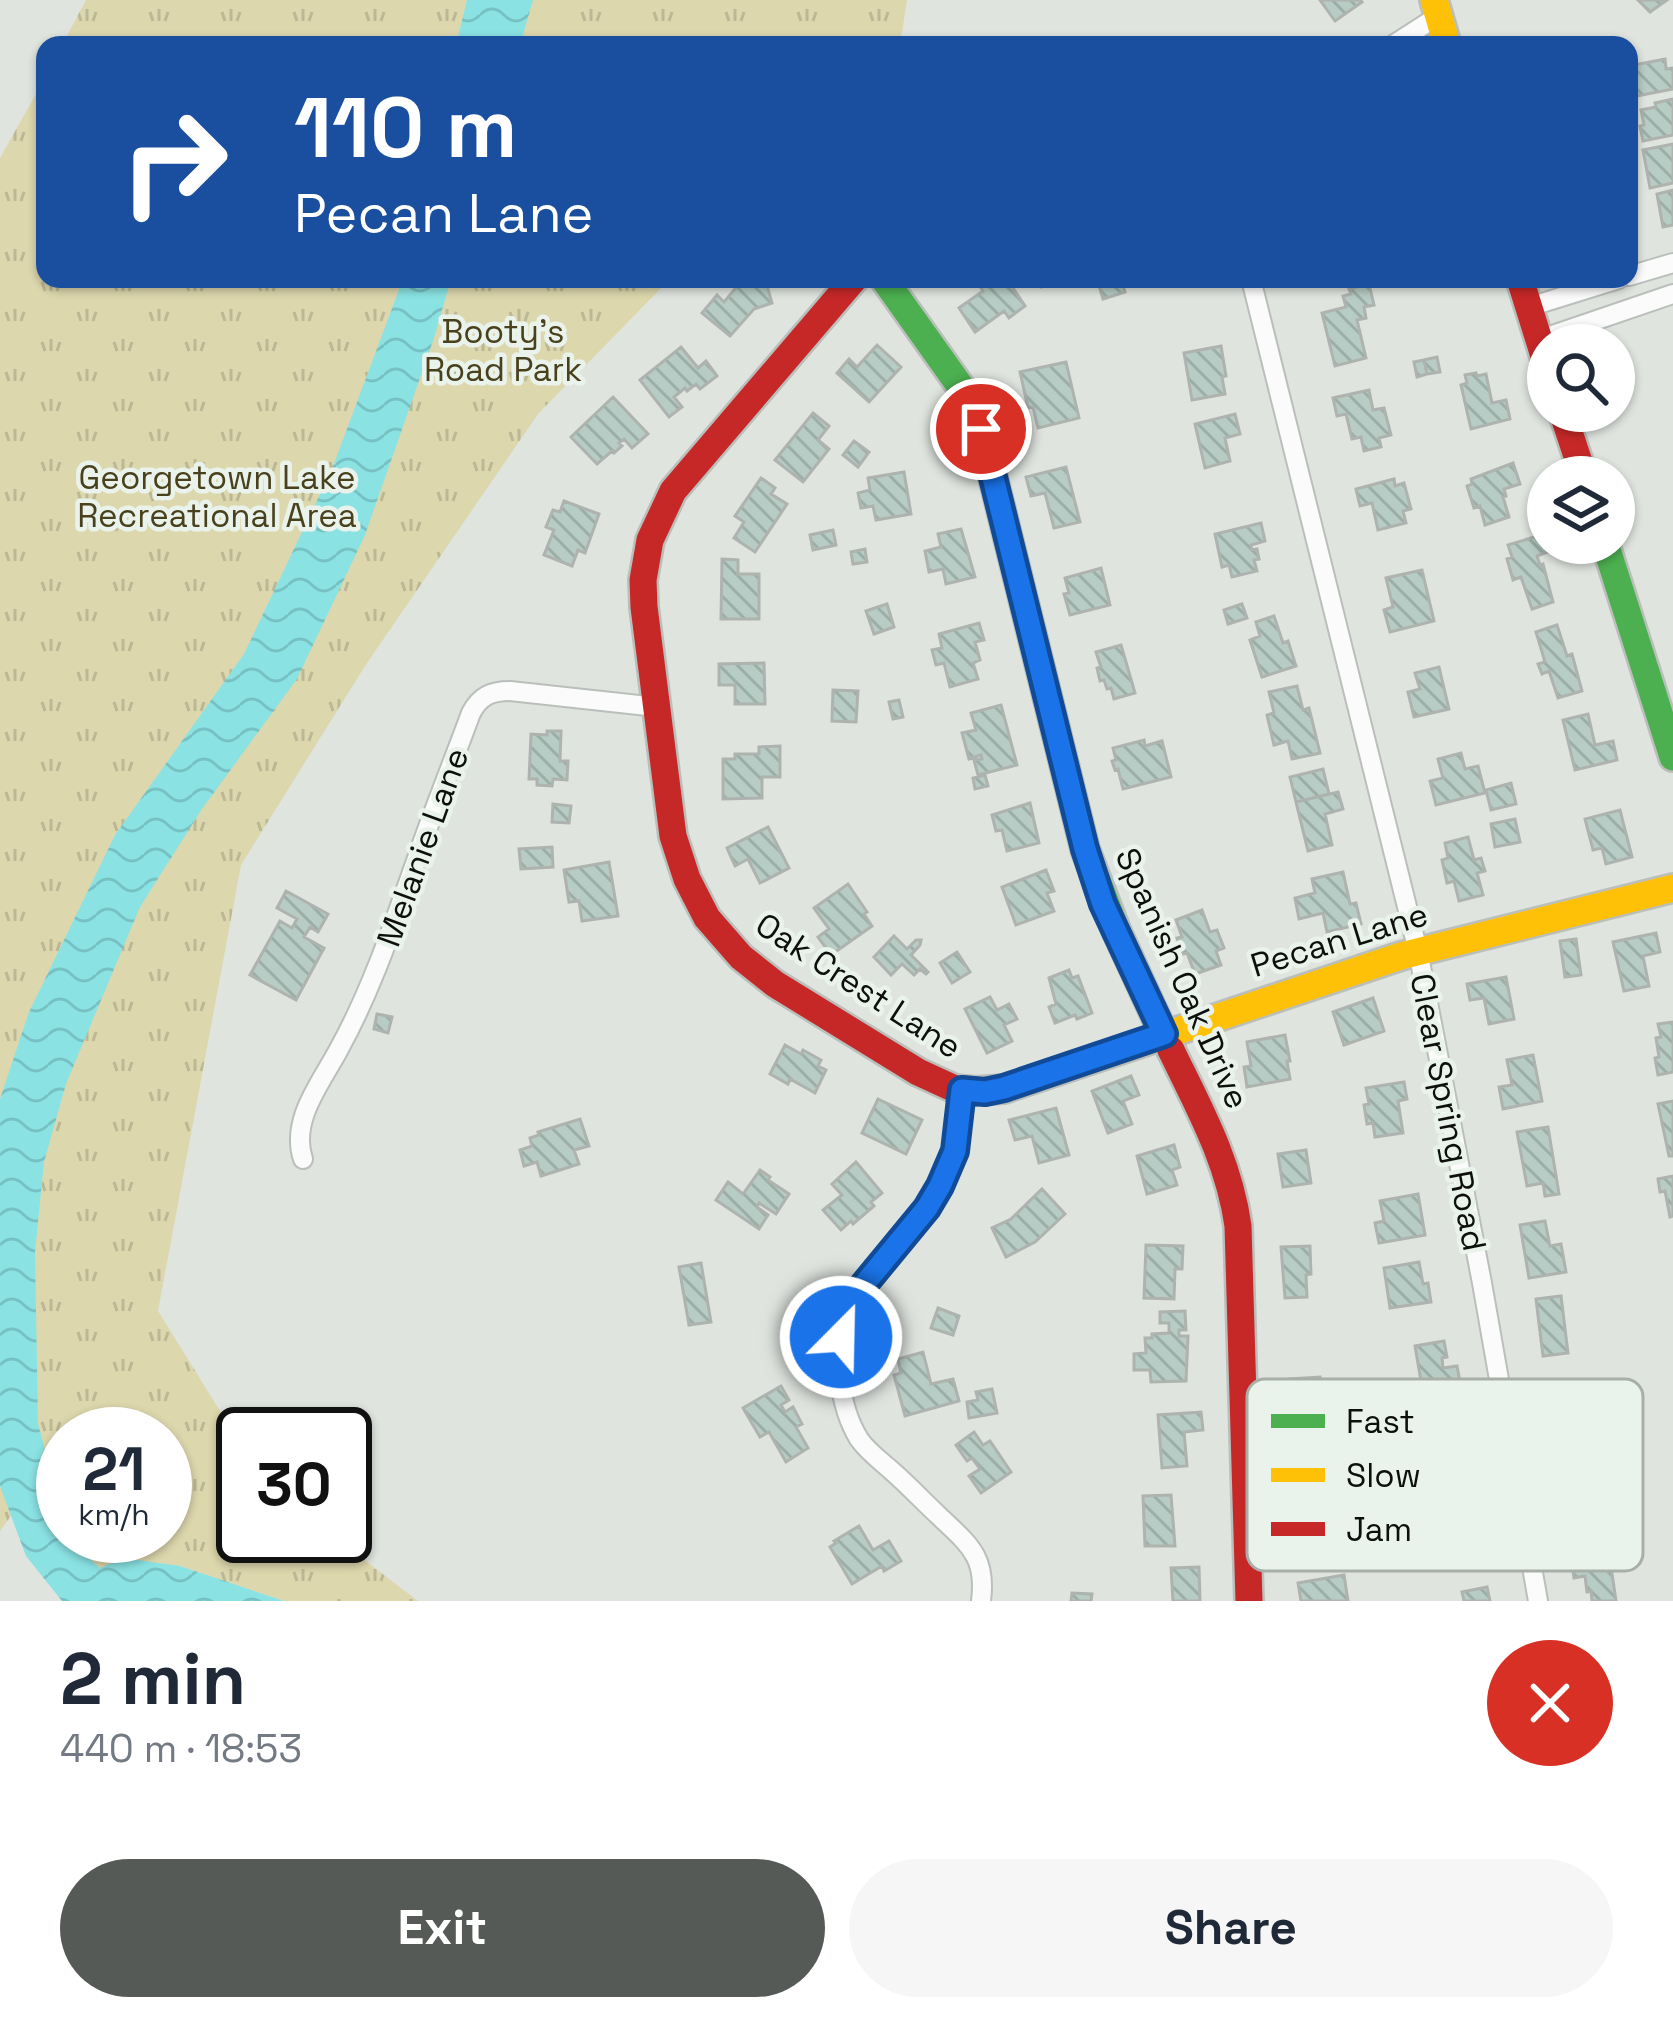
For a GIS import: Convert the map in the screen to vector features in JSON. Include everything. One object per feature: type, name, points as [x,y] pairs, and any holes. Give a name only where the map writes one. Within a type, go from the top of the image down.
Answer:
[{"type":"street","points":[[1403,36],[1436,8]]},
{"type":"street","points":[[1638,273],[1673,263]]},
{"type":"street","name":"Oak Crest Lane","points":[[846,288],[681,480],[650,540],[644,607],[673,836],[680,865],[707,919],[760,973],[930,1078],[962,1090],[951,1163],[927,1208],[857,1293],[847,1314],[838,1361],[845,1407],[859,1438],[970,1545],[982,1574],[981,1601]]},
{"type":"street","name":"Spanish Oak Drive","points":[[890,288],[965,393],[981,429],[1085,849],[1103,904],[1218,1143],[1235,1197],[1247,1520]]},
{"type":"street","name":"Clear Spring Road","points":[[1253,288],[1418,951],[1499,1379]]},
{"type":"street","points":[[1523,288],[1534,324]]},
{"type":"street","points":[[1529,307],[1590,288]]},
{"type":"street","points":[[1585,324],[1673,294]]},
{"type":"street","points":[[1612,564],[1673,757]]},
{"type":"street","name":"Melanie Lane","points":[[303,1159],[298,1133],[304,1113],[379,968],[478,702],[495,691],[510,691],[657,707]]},
{"type":"street","name":"Pecan Lane","points":[[962,1090],[1004,1088],[1418,951],[1673,888]]},
{"type":"street","name":"Spanish Oak Drive","points":[[1249,1571],[1250,1601]]},
{"type":"street","name":"Clear Spring Road","points":[[1533,1571],[1538,1601]]},
{"type":"green space","points":[[86,0],[907,0],[901,36],[67,36]]},
{"type":"green space","name":"Georgetown Lake Recreational Area","points":[[36,94],[36,288],[661,288],[538,414],[365,666],[241,865],[158,1311],[218,1407],[216,1563],[368,1563],[418,1601],[284,1601],[180,1566],[100,1568],[94,1563],[192,1563],[192,1407],[36,1407],[36,1482],[0,1531],[0,158]]},
{"type":"water","points":[[467,0],[533,0],[523,36],[458,36]]},
{"type":"water","points":[[400,288],[448,288],[365,535],[297,679],[202,809],[140,907],[66,1084],[44,1162],[35,1252],[36,1563],[94,1563],[100,1568],[112,1563],[180,1566],[284,1601],[62,1601],[26,1556],[0,1486],[0,1099],[29,1012],[115,835],[244,654],[332,469]]},
{"type":"building","points":[[1320,0],[1360,0],[1362,2],[1335,21]]},
{"type":"building","points":[[1638,0],[1667,0],[1650,12]]},
{"type":"building","points":[[1665,59],[1666,69],[1673,68],[1673,89],[1638,96],[1638,64]]},
{"type":"building","points":[[1673,99],[1673,135],[1643,141],[1641,110]]},
{"type":"building","points":[[1673,144],[1673,183],[1650,188],[1643,150]]},
{"type":"building","points":[[1673,190],[1673,225],[1663,227],[1657,194]]},
{"type":"building","points":[[736,288],[768,288],[772,303],[754,309],[730,336],[702,313],[717,295],[724,302]]},
{"type":"building","points":[[981,288],[1013,288],[1025,306],[1009,318],[1004,311],[975,332],[959,308]]},
{"type":"building","points":[[1100,288],[1124,288],[1125,292],[1103,299]]},
{"type":"building","points":[[1370,288],[1374,305],[1364,307],[1366,318],[1357,320],[1366,358],[1335,366],[1322,313],[1346,307],[1343,296],[1351,294],[1349,289]]},
{"type":"building","points":[[877,345],[901,367],[869,402],[837,373],[849,359],[857,367]]},
{"type":"building","points":[[1221,346],[1225,394],[1192,400],[1184,353]]},
{"type":"building","points":[[681,347],[698,368],[706,361],[717,376],[700,389],[696,384],[674,397],[682,407],[669,417],[640,380]]},
{"type":"building","points":[[1437,357],[1440,372],[1427,374],[1424,360]]},
{"type":"building","points":[[1424,360],[1427,374],[1417,377],[1414,362]]},
{"type":"building","points":[[1066,362],[1079,418],[1038,428],[1020,372]]},
{"type":"building","points":[[1486,374],[1492,403],[1506,400],[1510,419],[1471,429],[1461,385],[1467,383],[1465,375]]},
{"type":"building","points":[[1369,390],[1373,410],[1384,408],[1391,435],[1379,438],[1381,447],[1364,451],[1361,437],[1352,439],[1346,414],[1337,416],[1333,398]]},
{"type":"building","points":[[613,397],[648,434],[632,448],[624,439],[619,443],[622,446],[597,464],[571,437]]},
{"type":"building","points":[[813,413],[829,426],[818,440],[829,449],[803,482],[775,460]]},
{"type":"building","points":[[1235,414],[1240,434],[1225,438],[1230,461],[1205,468],[1195,424]]},
{"type":"building","points":[[854,441],[869,452],[858,467],[843,455]]},
{"type":"building","points":[[1513,463],[1520,484],[1504,489],[1509,517],[1485,525],[1467,486],[1471,479]]},
{"type":"building","points":[[1066,467],[1080,522],[1054,528],[1045,493],[1031,496],[1026,477]]},
{"type":"building","points":[[904,472],[911,514],[876,520],[873,506],[861,508],[858,493],[870,490],[868,478]]},
{"type":"building","points":[[761,478],[775,488],[771,494],[787,504],[755,552],[734,538],[744,522],[735,516]]},
{"type":"building","points":[[1394,479],[1395,486],[1404,483],[1411,509],[1403,511],[1406,523],[1378,530],[1372,503],[1360,506],[1356,489]]},
{"type":"building","points":[[564,501],[599,514],[585,553],[578,550],[572,566],[544,555],[554,530],[546,527],[553,510],[560,512]]},
{"type":"building","points":[[1261,523],[1265,541],[1251,545],[1252,550],[1257,549],[1257,571],[1232,577],[1229,565],[1222,567],[1215,534]]},
{"type":"building","points":[[961,529],[975,577],[946,584],[943,569],[929,572],[925,551],[941,547],[938,534]]},
{"type":"building","points":[[833,530],[836,545],[813,550],[810,535]]},
{"type":"building","points":[[1527,539],[1527,564],[1543,564],[1553,602],[1532,609],[1521,577],[1513,580],[1508,545]]},
{"type":"building","points":[[865,549],[867,562],[853,564],[851,552]]},
{"type":"building","points":[[722,559],[738,560],[738,574],[759,574],[759,619],[721,619]]},
{"type":"building","points":[[1101,568],[1110,605],[1070,615],[1065,578]]},
{"type":"building","points":[[1422,570],[1434,621],[1390,632],[1384,610],[1393,607],[1386,578]]},
{"type":"building","points":[[887,604],[894,627],[874,634],[866,611]]},
{"type":"building","points":[[1242,604],[1247,618],[1228,624],[1224,610]]},
{"type":"building","points":[[1274,616],[1296,666],[1262,677],[1250,640],[1260,636],[1256,622]]},
{"type":"building","points":[[979,623],[984,640],[975,642],[980,660],[973,663],[978,679],[950,687],[944,663],[936,665],[932,650],[942,648],[939,634]]},
{"type":"building","points":[[1557,625],[1567,656],[1572,654],[1582,691],[1558,698],[1549,671],[1542,674],[1538,664],[1545,662],[1536,632]]},
{"type":"building","points":[[1121,645],[1135,693],[1114,699],[1111,688],[1100,681],[1096,652]]},
{"type":"building","points":[[764,663],[765,704],[735,704],[735,685],[719,685],[719,664]]},
{"type":"building","points":[[1439,667],[1449,709],[1414,717],[1408,692],[1420,689],[1415,673]]},
{"type":"building","points":[[1297,686],[1303,710],[1309,708],[1320,753],[1292,759],[1288,741],[1274,745],[1267,715],[1274,713],[1269,692]]},
{"type":"building","points":[[833,690],[858,691],[856,722],[832,721]]},
{"type":"building","points":[[899,700],[903,717],[893,719],[889,702]]},
{"type":"building","points":[[1001,705],[1017,765],[978,775],[974,760],[982,759],[981,755],[969,759],[962,733],[976,730],[971,713]]},
{"type":"building","points":[[1588,714],[1595,745],[1613,741],[1617,760],[1575,770],[1563,720]]},
{"type":"building","points":[[547,731],[561,731],[560,761],[568,761],[567,780],[553,779],[552,786],[529,779],[531,734],[547,735]]},
{"type":"building","points":[[1144,740],[1145,746],[1162,741],[1171,777],[1123,789],[1112,761],[1116,760],[1113,748]]},
{"type":"building","points":[[780,746],[780,777],[762,777],[762,798],[723,799],[723,759],[759,754],[759,747]]},
{"type":"building","points":[[1461,753],[1465,769],[1478,766],[1485,793],[1436,805],[1430,781],[1443,778],[1438,759]]},
{"type":"building","points":[[1323,769],[1329,794],[1296,802],[1290,777]]},
{"type":"building","points":[[985,775],[988,786],[975,789],[973,778]]},
{"type":"building","points":[[1511,783],[1516,804],[1491,810],[1486,790]]},
{"type":"building","points":[[1338,792],[1343,809],[1325,814],[1332,845],[1308,851],[1296,802]]},
{"type":"building","points":[[1030,803],[1039,843],[1007,851],[992,815]]},
{"type":"building","points":[[553,804],[571,806],[569,823],[552,822]]},
{"type":"building","points":[[1620,810],[1632,857],[1606,864],[1602,848],[1593,850],[1585,819]]},
{"type":"building","points":[[1515,819],[1520,842],[1495,847],[1491,824]]},
{"type":"building","points":[[768,827],[789,868],[760,883],[748,859],[735,866],[727,848]]},
{"type":"building","points":[[1468,837],[1474,860],[1481,858],[1485,871],[1477,873],[1483,895],[1459,901],[1454,881],[1447,883],[1442,860],[1448,858],[1445,843]]},
{"type":"building","points":[[552,847],[553,867],[521,869],[519,849]]},
{"type":"building","points":[[609,862],[618,916],[582,921],[579,901],[569,902],[564,870]]},
{"type":"building","points":[[1046,870],[1054,891],[1047,893],[1054,911],[1016,925],[1002,887]]},
{"type":"building","points":[[1343,872],[1350,904],[1356,903],[1361,924],[1327,932],[1323,913],[1299,919],[1295,898],[1315,893],[1312,879]]},
{"type":"building","points":[[848,884],[872,926],[831,955],[818,937],[829,929],[814,908]]},
{"type":"building","points":[[286,891],[328,914],[318,932],[310,927],[304,937],[324,948],[296,1000],[250,975],[280,921],[292,928],[297,919],[277,908]]},
{"type":"building","points":[[1202,910],[1210,932],[1217,930],[1224,948],[1216,951],[1221,965],[1195,974],[1177,938],[1182,937],[1176,920]]},
{"type":"building","points":[[1656,933],[1660,952],[1643,956],[1649,986],[1624,991],[1613,942]]},
{"type":"building","points":[[894,936],[907,949],[921,940],[911,955],[926,974],[920,969],[914,975],[902,964],[891,975],[874,957]]},
{"type":"building","points":[[1576,939],[1581,975],[1565,977],[1560,941]]},
{"type":"building","points":[[957,952],[970,972],[952,983],[940,963]]},
{"type":"building","points":[[1069,970],[1072,978],[1078,976],[1092,1013],[1055,1023],[1049,1007],[1056,1004],[1049,978]]},
{"type":"building","points":[[1506,977],[1514,1019],[1489,1024],[1484,998],[1470,1000],[1467,984]]},
{"type":"building","points":[[990,997],[997,1010],[1009,1004],[1017,1019],[1004,1025],[1012,1041],[987,1053],[965,1009]]},
{"type":"building","points":[[1373,998],[1384,1031],[1344,1045],[1333,1012]]},
{"type":"building","points":[[377,1014],[392,1017],[388,1033],[374,1029]]},
{"type":"building","points":[[1673,1022],[1673,1072],[1658,1075],[1658,1024]]},
{"type":"building","points":[[1285,1035],[1290,1079],[1247,1087],[1244,1067],[1251,1066],[1247,1042]]},
{"type":"building","points":[[785,1045],[821,1060],[818,1066],[826,1070],[815,1093],[770,1074]]},
{"type":"building","points":[[1533,1055],[1542,1101],[1503,1109],[1499,1087],[1512,1085],[1507,1060]]},
{"type":"building","points":[[1131,1076],[1139,1095],[1123,1101],[1132,1124],[1108,1133],[1092,1091]]},
{"type":"building","points":[[1404,1082],[1407,1099],[1398,1101],[1403,1133],[1375,1137],[1373,1123],[1367,1124],[1366,1088]]},
{"type":"building","points":[[878,1099],[922,1120],[906,1154],[862,1133]]},
{"type":"building","points":[[1673,1101],[1673,1156],[1669,1156],[1658,1104]]},
{"type":"building","points":[[1056,1108],[1069,1155],[1039,1163],[1032,1136],[1015,1140],[1009,1120]]},
{"type":"building","points":[[580,1119],[589,1146],[574,1150],[579,1164],[541,1176],[537,1162],[524,1166],[520,1150],[532,1146],[530,1138]]},
{"type":"building","points":[[1548,1127],[1559,1194],[1545,1196],[1543,1183],[1527,1186],[1517,1132]]},
{"type":"building","points":[[1174,1145],[1180,1167],[1172,1170],[1177,1185],[1147,1194],[1137,1156]]},
{"type":"building","points":[[1306,1150],[1311,1183],[1283,1187],[1278,1154]]},
{"type":"building","points":[[856,1162],[882,1193],[871,1202],[874,1206],[841,1230],[823,1210],[842,1195],[832,1184]]},
{"type":"building","points":[[760,1170],[789,1194],[776,1214],[759,1203],[757,1207],[768,1215],[759,1229],[716,1200],[728,1182],[743,1194]]},
{"type":"building","points":[[1673,1176],[1673,1216],[1670,1217],[1658,1179]]},
{"type":"building","points":[[1042,1189],[1065,1214],[1035,1242],[1006,1257],[992,1228],[1011,1219]]},
{"type":"building","points":[[1418,1194],[1425,1235],[1379,1243],[1375,1223],[1384,1221],[1380,1201]]},
{"type":"building","points":[[1545,1221],[1550,1246],[1561,1244],[1566,1272],[1529,1278],[1520,1225]]},
{"type":"building","points":[[1146,1245],[1183,1246],[1182,1269],[1175,1269],[1174,1299],[1144,1298]]},
{"type":"building","points":[[1310,1246],[1307,1297],[1285,1298],[1281,1247]]},
{"type":"building","points":[[1419,1262],[1431,1302],[1390,1308],[1384,1268]]},
{"type":"building","points":[[701,1263],[711,1322],[689,1325],[679,1267]]},
{"type":"building","points":[[1561,1296],[1568,1353],[1543,1356],[1536,1299]]},
{"type":"building","points":[[938,1308],[959,1316],[953,1335],[931,1328]]},
{"type":"building","points":[[1185,1311],[1186,1330],[1179,1330],[1179,1336],[1188,1336],[1186,1381],[1151,1382],[1150,1370],[1134,1370],[1134,1354],[1146,1353],[1145,1338],[1169,1333],[1169,1323],[1160,1323],[1160,1312]]},
{"type":"building","points":[[1444,1341],[1443,1368],[1457,1366],[1459,1379],[1421,1379],[1415,1346]]},
{"type":"building","points":[[923,1352],[931,1384],[953,1379],[959,1401],[905,1416],[894,1375],[901,1373],[898,1359]]},
{"type":"building","points":[[781,1386],[789,1400],[781,1405],[785,1412],[793,1407],[802,1424],[796,1427],[808,1448],[786,1462],[769,1432],[760,1437],[743,1408]]},
{"type":"building","points":[[992,1389],[997,1413],[969,1418],[967,1402],[978,1400],[976,1392]]},
{"type":"building","points":[[1201,1412],[1203,1430],[1184,1432],[1187,1466],[1162,1468],[1158,1415]]},
{"type":"building","points":[[974,1432],[983,1445],[990,1441],[1011,1472],[981,1493],[969,1476],[980,1469],[956,1445]]},
{"type":"building","points":[[1171,1495],[1175,1546],[1145,1546],[1143,1496]]},
{"type":"building","points":[[859,1526],[873,1550],[889,1541],[901,1561],[852,1584],[830,1547]]},
{"type":"building","points":[[1199,1567],[1200,1601],[1173,1601],[1171,1568]]},
{"type":"building","points":[[1573,1571],[1612,1571],[1616,1601],[1592,1601],[1585,1576],[1574,1578]]},
{"type":"building","points":[[1344,1575],[1348,1601],[1301,1601],[1298,1583]]},
{"type":"building","points":[[1487,1587],[1490,1601],[1464,1601],[1462,1592]]},
{"type":"building","points":[[1072,1593],[1092,1594],[1091,1601],[1071,1601]]},
{"type":"traffic: fast","points":[[890,288],[965,393],[981,429],[1085,849],[1171,1050]]},
{"type":"traffic: fast","points":[[1612,564],[1673,757]]},
{"type":"traffic: slow","points":[[1434,0],[1444,36]]},
{"type":"traffic: slow","points":[[955,1089],[1004,1089],[1401,956],[1673,888]]},
{"type":"traffic: jam","points":[[846,288],[673,491],[650,540],[644,607],[673,836],[707,918],[741,957],[775,984],[918,1072],[955,1089]]},
{"type":"traffic: jam","points":[[1523,288],[1534,324]]},
{"type":"traffic: jam","points":[[1569,432],[1577,456]]},
{"type":"traffic: jam","points":[[1171,1050],[1220,1157],[1238,1226],[1247,1533]]},
{"type":"traffic: jam","points":[[1248,1571],[1249,1601]]},
{"type":"route","points":[[841,1337],[857,1293],[940,1186],[955,1151],[962,1090],[1004,1088],[1164,1034],[1103,904],[1085,849],[981,429]]},
{"type":"park label","name":"Booty's Road Park","points":[[503,350]]}]
